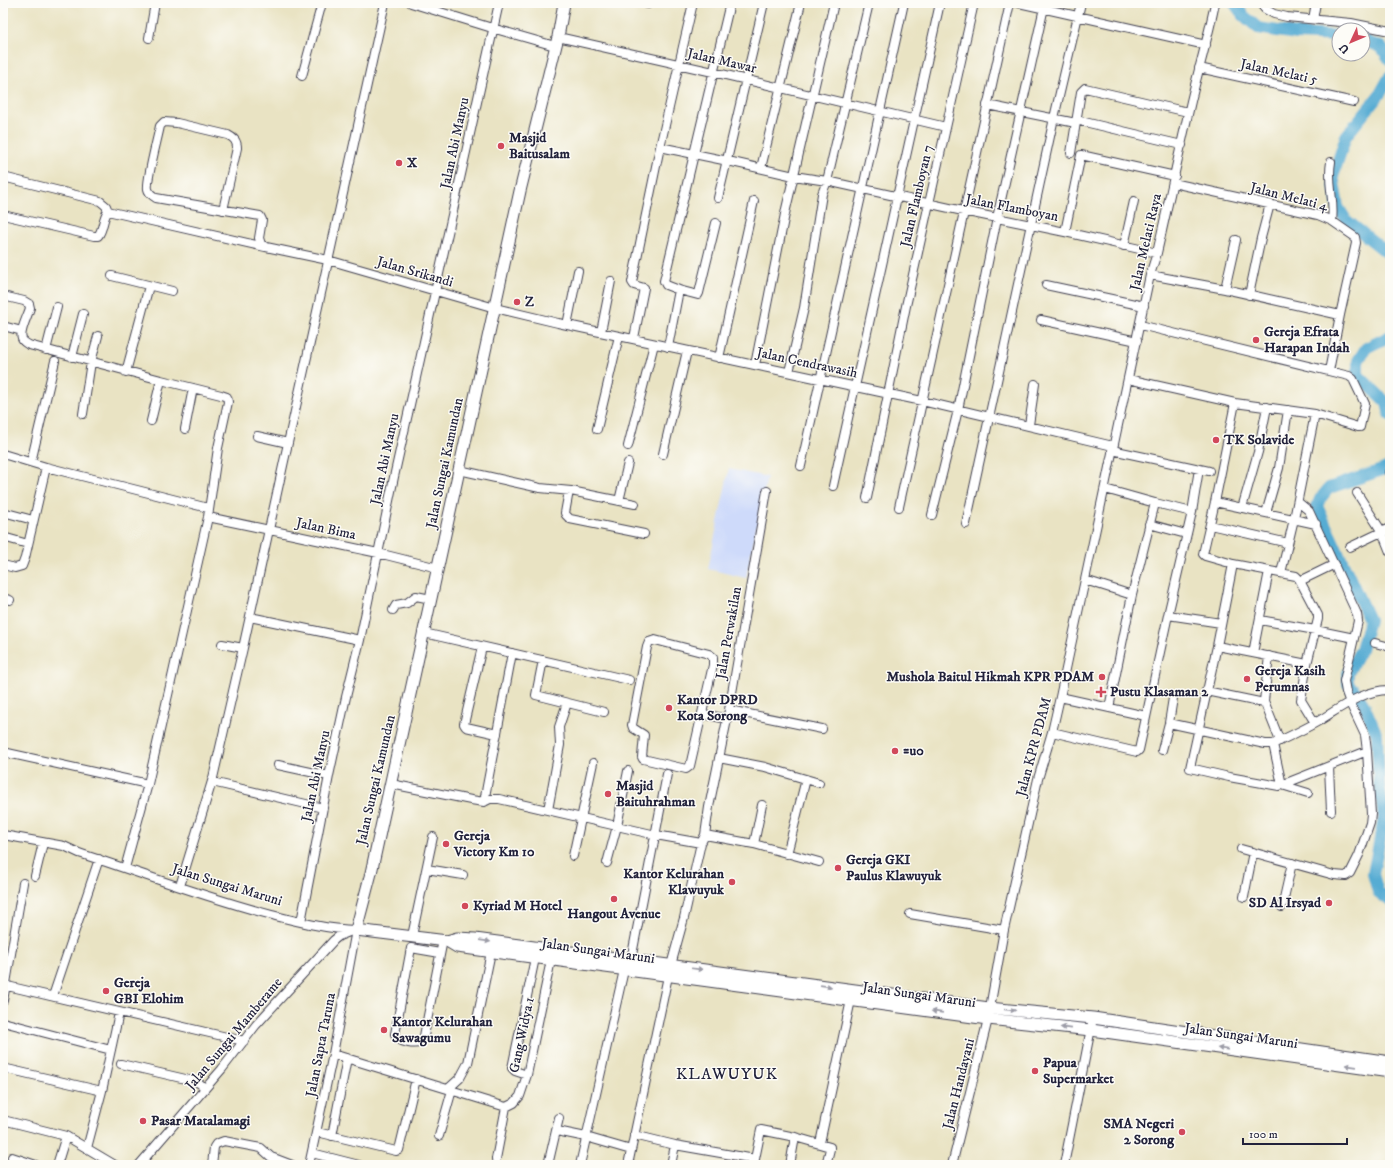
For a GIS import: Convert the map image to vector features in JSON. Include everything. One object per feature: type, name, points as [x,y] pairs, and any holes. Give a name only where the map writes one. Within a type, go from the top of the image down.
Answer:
[{"type":"main road","name":"Jalan Sungai Kamundan","points":[[356,930],[371,873],[391,784],[520,191],[564,3]]},
{"type":"main road","name":"Jalan Sungai Maruni","points":[[356,930],[445,941],[457,947],[491,952],[624,970],[670,971],[989,1014],[1091,1030],[1390,1072]]},
{"type":"main road","name":"Jalan Sungai Maruni","points":[[445,941],[457,938],[631,960],[670,971],[851,1000],[989,1014],[1093,1018],[1390,1062]]},
{"type":"street","points":[[149,38],[155,3]]},
{"type":"street","points":[[302,76],[322,3]]},
{"type":"street","points":[[180,886],[212,782],[270,530],[385,3]]},
{"type":"street","name":"Jalan Mawar","points":[[412,3],[492,28],[556,42],[679,64],[946,128]]},
{"type":"street","name":"Jalan Abi Manyu","points":[[301,922],[329,776],[360,640],[492,28],[499,3]]},
{"type":"street","points":[[634,338],[644,288],[634,285],[632,282],[660,147],[693,3]]},
{"type":"street","points":[[716,223],[698,295],[666,285],[664,281],[730,3]]},
{"type":"street","points":[[718,198],[728,161],[764,3]]},
{"type":"street","points":[[761,168],[801,3]]},
{"type":"street","points":[[755,365],[794,176],[834,3]]},
{"type":"street","points":[[789,372],[804,308],[820,215],[820,202],[827,182],[869,3]]},
{"type":"street","points":[[801,466],[904,3]]},
{"type":"street","points":[[833,486],[856,387],[896,196],[940,3]]},
{"type":"street","name":"Jalan Flamboyan 7","points":[[867,498],[929,203],[974,3]]},
{"type":"street","points":[[899,507],[1010,3]]},
{"type":"street","points":[[1019,3],[1044,6],[1078,17],[1206,46]]},
{"type":"street","points":[[966,524],[1054,118],[1081,3]]},
{"type":"street","name":"Jalan Melati Raya","points":[[1112,448],[1137,341],[1150,275],[1157,253],[1182,145],[1188,112],[1206,46],[1215,3]]},
{"type":"street","points":[[1260,3],[1265,9],[1274,14],[1287,17],[1351,23],[1390,31]]},
{"type":"street","points":[[1313,19],[1316,3]]},
{"type":"street","points":[[932,515],[958,410],[997,218],[1044,6]]},
{"type":"street","name":"Jalan Melati 5","points":[[1199,68],[1354,102]]},
{"type":"street","points":[[1071,153],[1082,92],[1085,88],[1188,112]]},
{"type":"street","points":[[987,105],[1076,122],[1182,145]]},
{"type":"street","points":[[223,210],[238,148],[237,142],[233,137],[228,135],[177,123],[164,122],[160,126],[149,177],[147,188],[150,194],[156,198],[223,210],[260,216],[262,220],[259,238],[261,244],[266,247]]},
{"type":"street","name":"Jalan Flamboyan","points":[[660,147],[1065,232],[1157,253]]},
{"type":"street","name":"Jalan Melati 4","points":[[1065,232],[1081,155],[1174,180],[1318,215],[1332,221],[1353,235],[1356,242],[1329,371]]},
{"type":"street","points":[[1331,162],[1328,174],[1333,214],[1332,221]]},
{"type":"street","points":[[3,177],[100,201],[106,206],[108,211],[104,216],[101,233],[98,236],[3,215]]},
{"type":"street","points":[[719,358],[754,201]]},
{"type":"street","points":[[1124,246],[1134,201]]},
{"type":"street","points":[[1249,295],[1270,204]]},
{"type":"street","name":"Jalan Srikandi","points":[[108,211],[328,260],[495,308]]},
{"type":"street","points":[[1224,289],[1236,240]]},
{"type":"street","points":[[567,325],[578,271]]},
{"type":"street","points":[[1150,275],[1224,289],[1340,315]]},
{"type":"street","points":[[112,276],[172,291]]},
{"type":"street","points":[[601,332],[611,281]]},
{"type":"street","points":[[1046,285],[1144,306]]},
{"type":"street","points":[[126,372],[149,286]]},
{"type":"street","points":[[668,347],[679,290]]},
{"type":"street","points":[[3,296],[24,301],[29,304],[30,308],[22,331],[22,339],[24,342],[46,350],[126,372],[227,397],[228,402],[218,448],[208,508],[208,517],[148,784],[125,868]]},
{"type":"street","points":[[46,350],[57,307]]},
{"type":"street","name":"Jalan Cendrawasih","points":[[495,308],[1029,425],[1112,448],[1209,471]]},
{"type":"street","points":[[72,357],[83,314]]},
{"type":"street","points":[[1041,320],[1137,341]]},
{"type":"street","points":[[1128,379],[1235,403],[1314,414],[1358,427],[1360,426],[1365,404],[1353,379],[1349,376],[1140,325]]},
{"type":"street","points":[[3,326],[22,331]]},
{"type":"street","points":[[83,414],[91,362],[98,336]]},
{"type":"street","points":[[597,429],[619,336]]},
{"type":"street","points":[[628,446],[654,344]]},
{"type":"street","points":[[663,454],[687,351]]},
{"type":"street","points":[[30,462],[55,361]]},
{"type":"street","points":[[151,421],[161,380]]},
{"type":"street","points":[[1029,425],[1035,384]]},
{"type":"street","points":[[184,429],[193,388]]},
{"type":"street","points":[[1235,403],[1203,555],[1234,564],[1296,576],[1300,581],[1316,611],[1318,619],[1307,664],[1301,698],[1315,723]]},
{"type":"street","points":[[1242,508],[1258,452],[1267,407]]},
{"type":"street","points":[[1266,513],[1279,468],[1288,410]]},
{"type":"street","points":[[1281,573],[1298,502],[1314,414]]},
{"type":"street","points":[[257,436],[288,443]]},
{"type":"street","name":"Jalan KPR PDAM","points":[[989,1014],[1004,930],[1038,778],[1052,732],[1060,697],[1105,489],[1112,448]]},
{"type":"street","points":[[3,454],[46,467],[208,508]]},
{"type":"street","points":[[619,501],[628,463]]},
{"type":"street","points":[[3,565],[15,568],[22,566],[46,467]]},
{"type":"street","points":[[1052,732],[1135,752],[1139,750],[1192,512],[1199,469]]},
{"type":"street","points":[[459,470],[540,488],[571,491],[635,504]]},
{"type":"street","points":[[1105,489],[1192,512]]},
{"type":"street","name":"Jalan Perwakilan","points":[[628,1165],[670,971],[703,839],[729,710],[768,491]]},
{"type":"street","points":[[569,492],[565,512],[570,519],[644,534]]},
{"type":"street","points":[[1357,493],[1382,532],[1390,552]]},
{"type":"street","points":[[1215,502],[1316,524]]},
{"type":"street","points":[[1241,849],[1339,876],[1346,876],[1350,873],[1362,847],[1371,817],[1367,751],[1364,731],[1346,692],[1344,681],[1358,621],[1357,614],[1316,524],[1308,509],[1298,502]]},
{"type":"street","points":[[1109,708],[1132,595],[1154,503]]},
{"type":"street","points":[[3,512],[33,520]]},
{"type":"street","name":"Jalan Bima","points":[[208,517],[378,553],[438,568]]},
{"type":"street","points":[[1149,524],[1186,534]]},
{"type":"street","points":[[1210,525],[1288,543]]},
{"type":"street","points":[[1350,547],[1390,528]]},
{"type":"street","points":[[3,537],[28,544]]},
{"type":"street","points":[[1234,564],[1217,646],[1189,766],[1191,769],[1276,786],[1329,767],[1367,751]]},
{"type":"street","points":[[1300,581],[1335,564]]},
{"type":"street","points":[[1252,652],[1260,620],[1269,571]]},
{"type":"street","points":[[1085,580],[1132,595]]},
{"type":"street","points":[[393,610],[396,604],[409,602],[416,596],[431,598]]},
{"type":"street","points":[[1168,615],[1221,623]]},
{"type":"street","points":[[250,617],[360,640]]},
{"type":"street","points":[[1260,620],[1354,638]]},
{"type":"street","points":[[424,633],[629,680]]},
{"type":"street","points":[[659,640],[709,654],[713,657],[713,665],[703,714],[689,767],[683,769],[642,758],[644,735],[633,728],[632,724],[648,647],[651,641],[659,640]]},
{"type":"street","points":[[1375,643],[1390,647]]},
{"type":"street","points":[[222,644],[243,648]]},
{"type":"street","points":[[1217,646],[1307,664]]},
{"type":"street","points":[[482,647],[464,724],[466,727],[497,734]]},
{"type":"street","points":[[484,802],[512,653]]},
{"type":"street","points":[[1269,656],[1264,704],[1276,743],[1282,785]]},
{"type":"street","points":[[544,660],[536,695],[604,712]]},
{"type":"street","points":[[1169,723],[1265,744],[1276,743],[1351,702],[1373,692],[1390,690]]},
{"type":"street","points":[[1206,691],[1264,704]]},
{"type":"street","points":[[1060,697],[1146,716]]},
{"type":"street","points":[[1162,750],[1169,723],[1173,698]]},
{"type":"street","points":[[548,810],[560,745],[559,727],[568,703]]},
{"type":"street","points":[[729,710],[822,729]]},
{"type":"street","points":[[703,714],[727,719]]},
{"type":"street","points":[[3,752],[148,784]]},
{"type":"street","points":[[719,758],[765,767],[819,783]]},
{"type":"street","points":[[573,856],[593,763]]},
{"type":"street","points":[[278,765],[329,776]]},
{"type":"street","points":[[1329,767],[1331,811]]},
{"type":"street","points":[[607,863],[617,826],[628,771]]},
{"type":"street","points":[[631,960],[667,774]]},
{"type":"street","points":[[787,854],[806,779]]},
{"type":"street","points":[[212,782],[323,808]]},
{"type":"street","points":[[391,784],[484,802],[490,799],[499,799],[656,835],[754,844],[819,862]]},
{"type":"street","points":[[1282,785],[1308,793]]},
{"type":"street","points":[[754,844],[762,804]]},
{"type":"street","name":"Jalan Sungai Maruni","points":[[3,835],[64,846],[239,907],[341,930],[356,930]]},
{"type":"street","points":[[412,936],[433,837]]},
{"type":"street","points":[[35,876],[42,843]]},
{"type":"street","points":[[1244,897],[1253,852]]},
{"type":"street","points":[[53,996],[99,859]]},
{"type":"street","points":[[1282,907],[1292,863]]},
{"type":"street","points":[[427,869],[463,875]]},
{"type":"street","points":[[3,1001],[4,985],[23,883]]},
{"type":"street","points":[[910,914],[1004,930]]},
{"type":"street","name":"Jalan Sungai Mamberame","points":[[139,1165],[222,1069],[256,1025],[334,940],[339,936],[356,930]]},
{"type":"street","name":"Jalan Sapta Taruna","points":[[309,1165],[334,1054],[356,930]]},
{"type":"street","points":[[440,953],[411,948],[395,1034],[395,1037],[399,1041],[417,1043],[423,1041],[440,953],[445,941]]},
{"type":"street","points":[[439,1136],[450,1090],[460,1078],[468,1063],[474,1041],[491,952]]},
{"type":"street","points":[[527,1075],[512,1069],[535,958]]},
{"type":"street","name":"Gang Widya 1","points":[[506,1107],[519,1098],[527,1075],[551,960]]},
{"type":"street","points":[[580,1165],[624,970]]},
{"type":"street","points":[[4,985],[244,1042]]},
{"type":"street","points":[[820,1143],[851,1000]]},
{"type":"street","points":[[87,1148],[102,1091],[119,1013]]},
{"type":"street","name":"Jalan Handayani","points":[[952,1165],[989,1014]]},
{"type":"street","points":[[1064,1165],[1093,1018]]},
{"type":"street","points":[[3,1022],[111,1050]]},
{"type":"street","points":[[520,1033],[535,1036]]},
{"type":"street","points":[[334,1054],[506,1107],[496,1159]]},
{"type":"street","points":[[332,1136],[347,1058]]},
{"type":"street","points":[[121,1064],[194,1081],[205,1088]]},
{"type":"street","points":[[3,1068],[102,1091]]},
{"type":"street","points":[[317,1132],[381,1148],[399,1150],[416,1079]]},
{"type":"street","points":[[548,1165],[559,1118]]},
{"type":"street","points":[[3,1120],[66,1136],[115,1165]]},
{"type":"street","points":[[634,1135],[754,1162],[761,1130],[820,1143],[830,1148],[826,1165]]},
{"type":"street","points":[[557,1131],[586,1137],[631,1150]]},
{"type":"street","points":[[57,1165],[66,1136]]},
{"type":"street","points":[[790,1165],[795,1138]]},
{"type":"street","points":[[212,1165],[214,1147],[216,1144],[224,1141],[261,1148],[274,1159],[292,1165]]},
{"type":"street","points":[[671,1165],[675,1145]]},
{"type":"street","points":[[312,1153],[359,1165]]},
{"type":"street","points":[[322,1165],[324,1156]]},
{"type":"street","points":[[12,1157],[36,1165]]},
{"type":"shaded area","points":[[729,469],[767,477],[746,578],[708,569]]},
{"type":"waterway","points":[[1234,3],[1243,15],[1258,28],[1297,34],[1331,36]]},
{"type":"waterway","points":[[1371,43],[1381,47],[1390,60]]},
{"type":"waterway","points":[[1390,76],[1380,94],[1346,136],[1333,176],[1338,207],[1346,220],[1390,255]]},
{"type":"waterway","points":[[1390,336],[1366,348],[1358,361],[1358,375],[1387,403],[1390,415]]},
{"type":"waterway","points":[[1390,466],[1329,488],[1320,499],[1317,506],[1369,620],[1361,649],[1348,673],[1348,684],[1355,691],[1365,707],[1377,735],[1379,784],[1384,818],[1373,874],[1378,892],[1390,901]]},
{"type":"place","name":"Masjid Baitusalam","points":[[501,146]]},
{"type":"place","name":"X","points":[[399,163]]},
{"type":"place","name":"Z","points":[[517,302]]},
{"type":"place","name":"Gereja Efrata Harapan Indah","points":[[1256,340]]},
{"type":"place","name":"TK Solavide","points":[[1216,440]]},
{"type":"place","name":"Mushola Baitul Hikmah KPR PDAM","points":[[1102,677]]},
{"type":"place","name":"Gereja Kasih Perumnas","points":[[1247,679]]},
{"type":"place","name":"Pustu Klasaman 2","points":[[1101,692]]},
{"type":"place","name":"Kantor DPRD Kota Sorong","points":[[669,708]]},
{"type":"place","name":"=u0","points":[[895,751]]},
{"type":"place","name":"Masjid Baituhrahman","points":[[608,794]]},
{"type":"place","name":"Gereja Victory Km 10","points":[[446,844]]},
{"type":"place","name":"Gereja GKI Paulus Klawuyuk","points":[[838,868]]},
{"type":"place","name":"Kantor Kelurahan Klawuyuk","points":[[732,882]]},
{"type":"place","name":"Hangout Avenue","points":[[614,899]]},
{"type":"place","name":"SD Al Irsyad","points":[[1329,903]]},
{"type":"place","name":"Kyriad M Hotel","points":[[465,906]]},
{"type":"place","name":"Gereja GBI Elohim","points":[[106,991]]},
{"type":"place","name":"Kantor Kelurahan Sawagumu","points":[[384,1030]]},
{"type":"place","name":"Papua Supermarket","points":[[1035,1071]]},
{"type":"place","name":"Pasar Matalamagi","points":[[143,1121]]},
{"type":"place","name":"SMA Negeri 2 Sorong","points":[[1182,1132]]},
{"type":"district","name":"KLAWUYUK","points":[[727,1074]]}]
